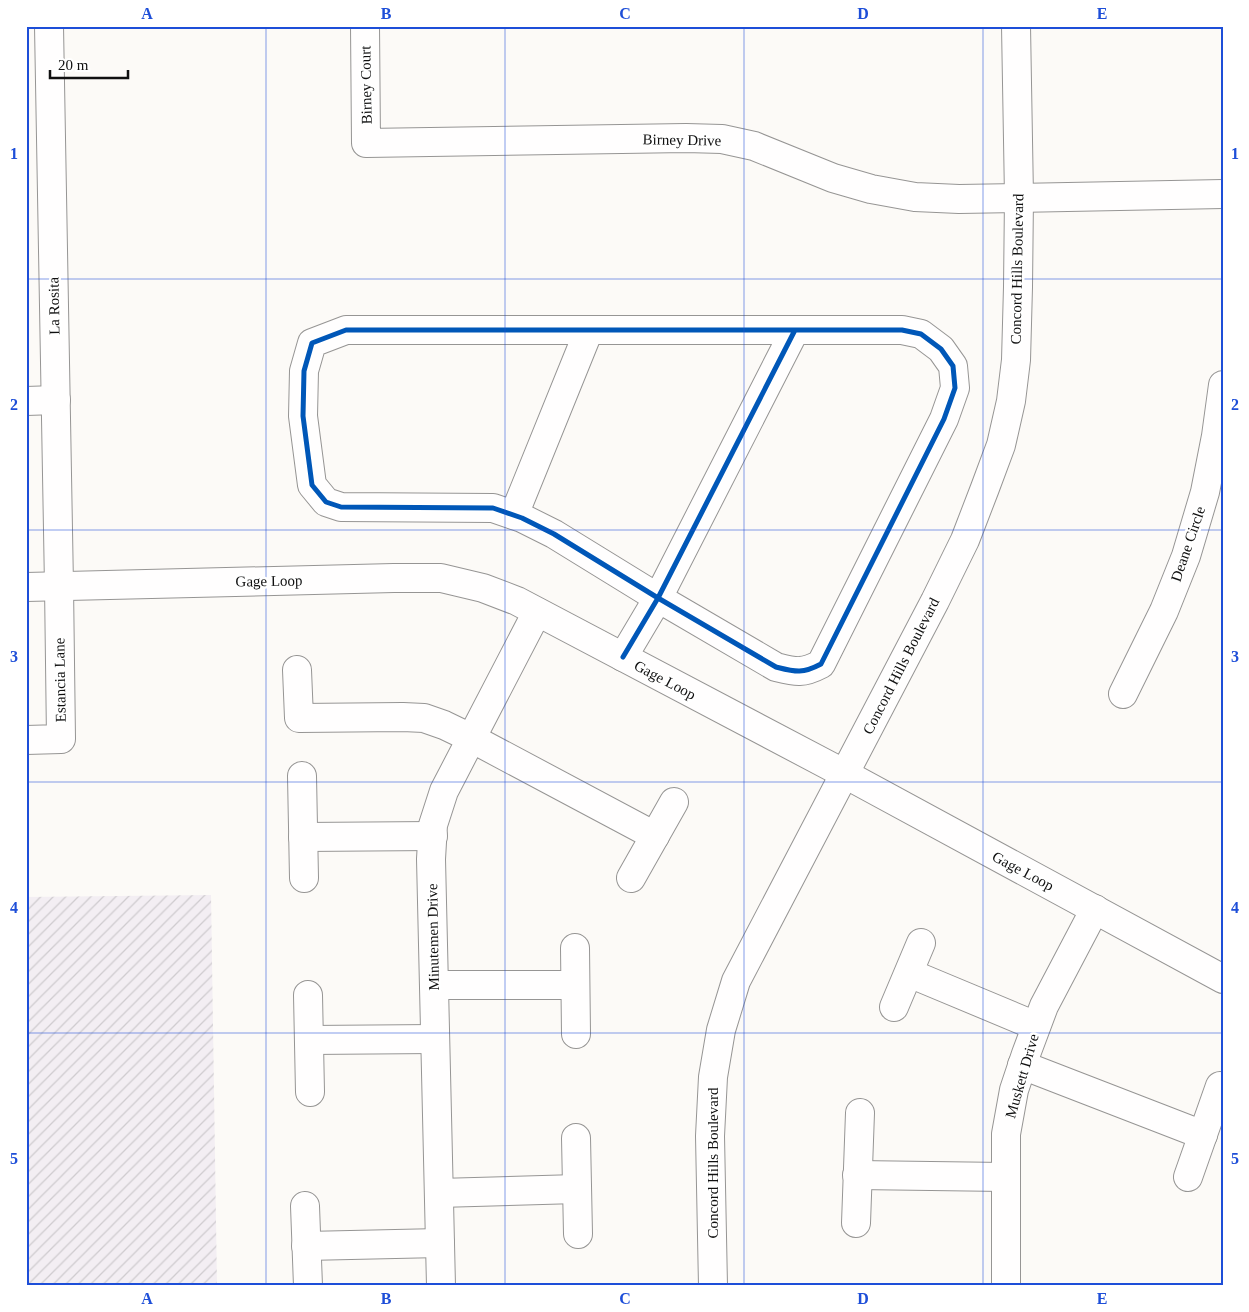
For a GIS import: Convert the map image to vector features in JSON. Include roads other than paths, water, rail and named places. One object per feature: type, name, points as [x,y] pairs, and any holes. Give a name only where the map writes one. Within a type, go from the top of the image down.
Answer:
[{"type":"street","name":"La Rosita","points":[[49,26],[59,586]]},
{"type":"street","name":"Birney Court","points":[[365,26],[366,143]]},
{"type":"street","name":"Concord Hills Boulevard","points":[[713,1286],[710,1136],[713,1077],[721,1030],[736,981],[965,540],[1001,444],[1011,401],[1016,360],[1019,197],[1016,26]]},
{"type":"street","name":"Birney Drive","points":[[366,143],[722,139],[754,146],[833,178],[871,189],[915,197],[1019,197]]},
{"type":"street","points":[[1019,197],[1223,194]]},
{"type":"street","points":[[346,330],[795,330],[902,330],[922,334],[941,349],[954,366],[955,388],[944,419],[821,664],[808,671],[796,672],[776,667],[554,534],[514,515],[493,508],[341,507],[326,502],[312,485],[303,416],[304,371],[312,343],[346,330]]},
{"type":"street","points":[[514,515],[590,330]]},
{"type":"street","points":[[623,657],[658,598],[795,330]]},
{"type":"street","name":"Deane Circle","points":[[1123,694],[1164,612],[1186,556],[1205,492],[1216,436],[1223,385]]},
{"type":"street","points":[[26,401],[56,400]]},
{"type":"street","name":"Gage Loop","points":[[26,587],[441,578],[483,588],[517,601],[845,774],[1223,979]]},
{"type":"street","name":"Estancia Lane","points":[[26,740],[61,739],[59,586]]},
{"type":"street","name":"Minutemen Drive","points":[[441,1286],[431,859],[433,826],[444,791],[537,612]]},
{"type":"street","points":[[297,670],[299,718],[403,716],[424,718],[472,738],[655,836]]},
{"type":"street","points":[[302,776],[304,878]]},
{"type":"street","points":[[632,878],[674,802]]},
{"type":"street","points":[[303,837],[432,836]]},
{"type":"street","name":"Muskett Drive","points":[[1006,1286],[1006,1134],[1014,1090],[1044,1006],[1095,909]]},
{"type":"street","points":[[894,1007],[922,943]]},
{"type":"street","points":[[575,948],[576,1034]]},
{"type":"street","points":[[909,973],[1036,1026]]},
{"type":"street","points":[[434,985],[575,985]]},
{"type":"street","points":[[308,995],[310,1092]]},
{"type":"street","points":[[309,1040],[435,1040]]},
{"type":"street","points":[[1022,1065],[1203,1135]]},
{"type":"street","points":[[1188,1176],[1220,1086]]},
{"type":"street","points":[[856,1223],[860,1113]]},
{"type":"street","points":[[576,1138],[578,1234]]},
{"type":"street","points":[[857,1175],[1006,1176]]},
{"type":"street","points":[[439,1192],[577,1189]]},
{"type":"street","points":[[305,1206],[308,1286]]},
{"type":"street","points":[[306,1246],[440,1243]]}]
